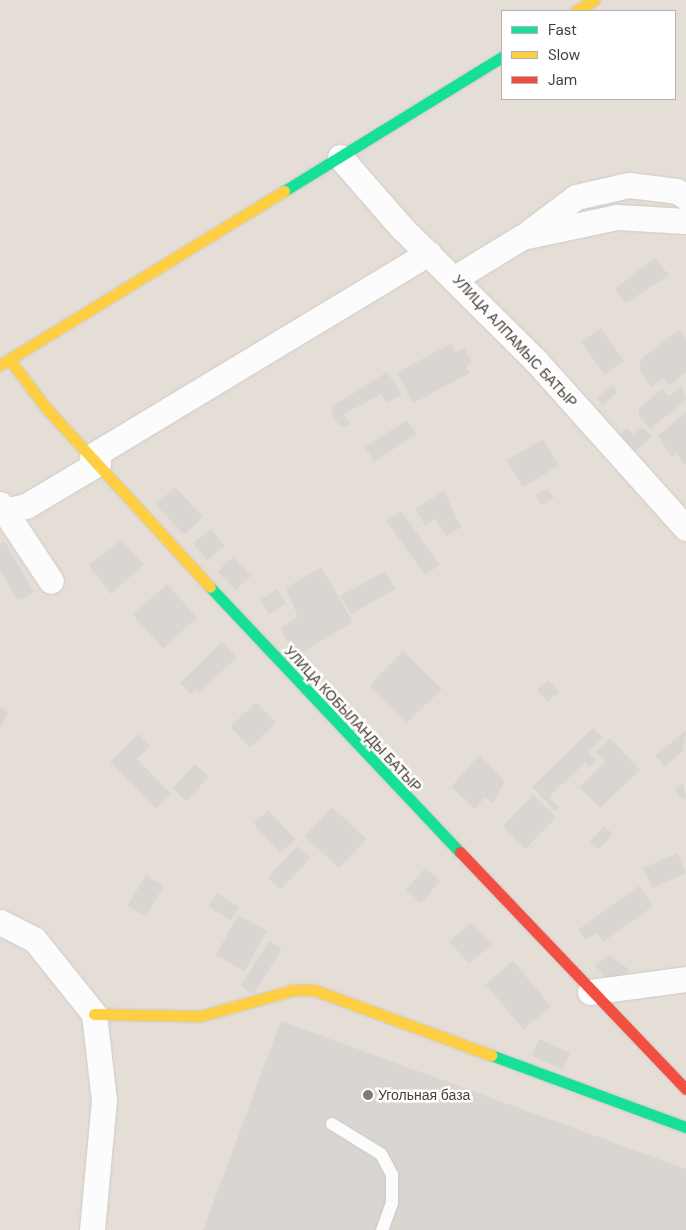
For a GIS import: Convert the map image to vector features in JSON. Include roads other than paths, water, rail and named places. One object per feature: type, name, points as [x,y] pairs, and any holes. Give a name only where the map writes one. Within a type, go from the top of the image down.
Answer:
[{"type":"street","points":[[578,10],[594,0]]},
{"type":"street","points":[[5,362],[501,58]]},
{"type":"street","name":"УЛИЦА АЛПАМЫС БАТЫР","points":[[340,157],[429,253],[455,278],[686,528]]},
{"type":"street","points":[[455,278],[522,237],[576,197],[629,185],[678,191],[686,197]]},
{"type":"street","points":[[522,237],[617,217],[686,221]]},
{"type":"street","points":[[51,581],[2,509],[26,506],[95,460],[429,253]]},
{"type":"street","name":"УЛИЦА КОБЫЛАНДЫ БАТЫР","points":[[5,362],[281,665],[590,992],[686,1088]]},
{"type":"street","points":[[0,922],[34,939],[94,1014],[104,1100],[92,1230]]},
{"type":"street","points":[[590,992],[686,979]]},
{"type":"street","points":[[94,1014],[201,1016],[293,990],[314,990],[686,1127]]},
{"type":"lane","points":[[332,1124],[381,1154],[392,1175],[392,1203],[382,1230]]},
{"type":"place","name":"Угольная база","points":[[368,1095]]}]
